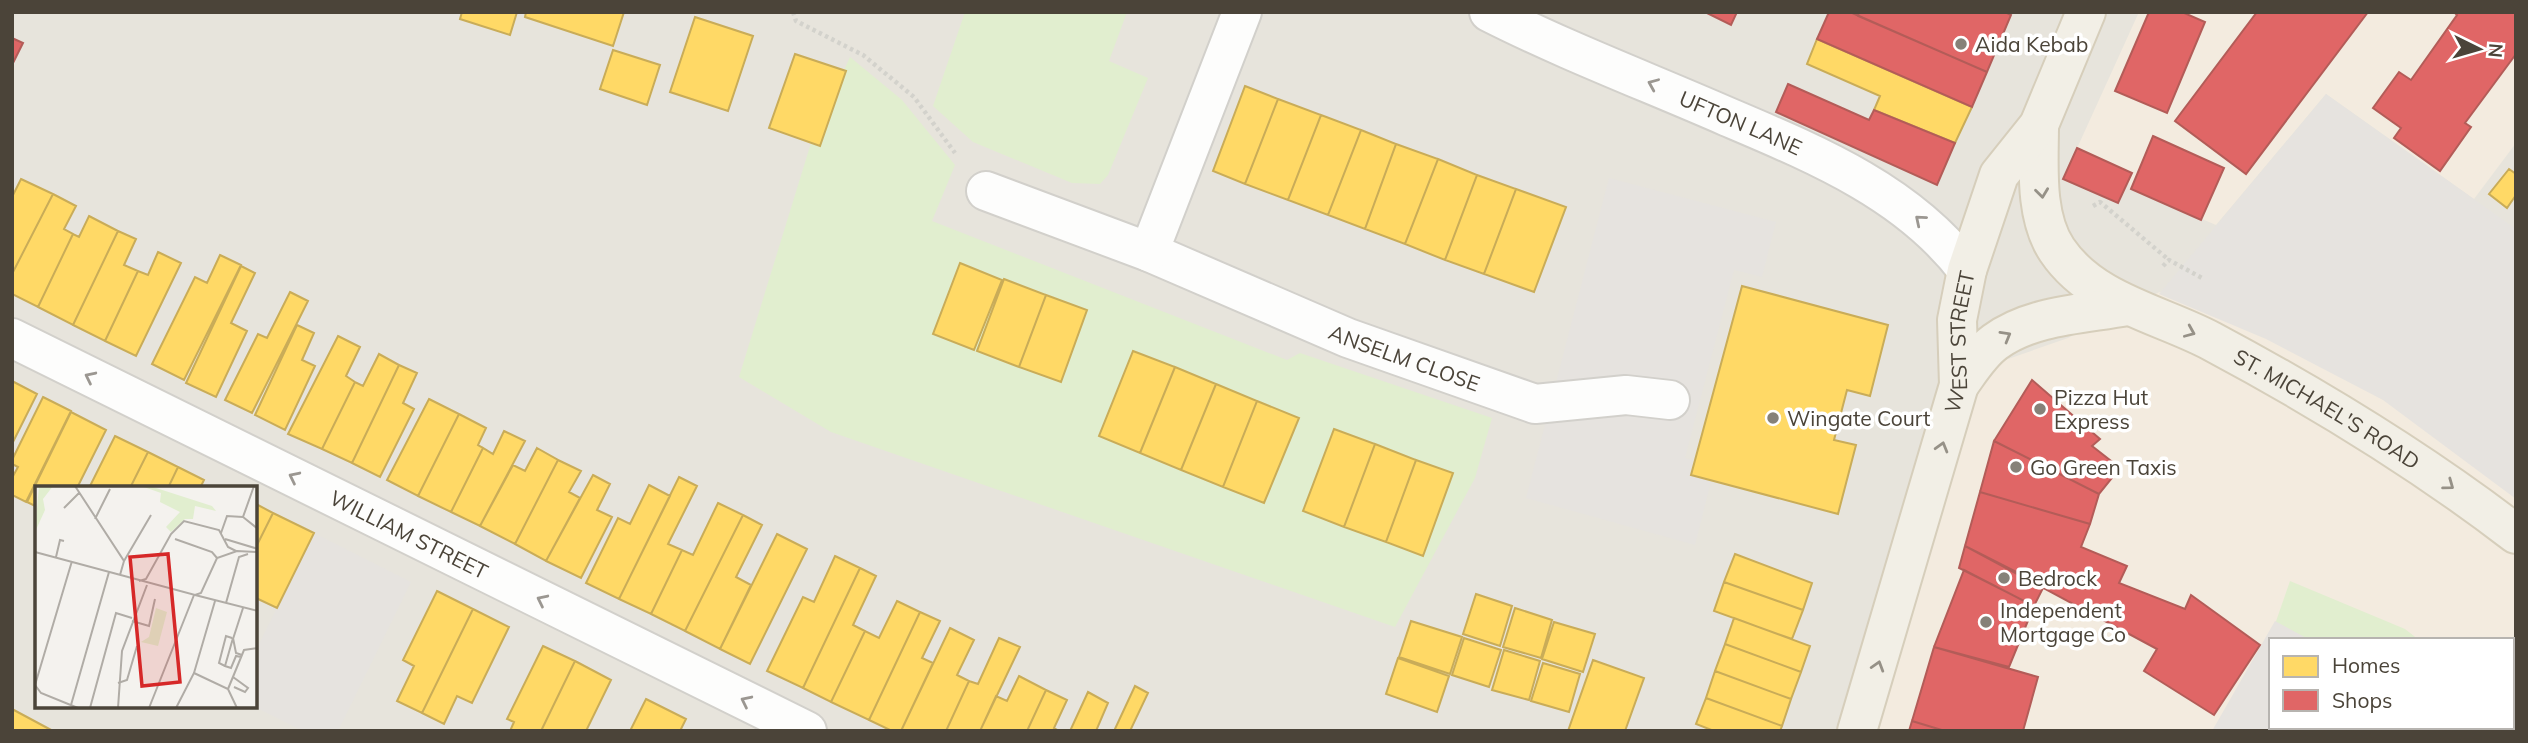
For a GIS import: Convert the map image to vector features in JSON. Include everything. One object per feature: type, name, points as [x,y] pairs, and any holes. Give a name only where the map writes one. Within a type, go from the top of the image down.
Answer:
[{"type":"main road","points":[[2039,125],[2086,12]]},
{"type":"main road","name":"ST. MICHAEL'S ROAD","points":[[2039,125],[2040,178],[2047,226],[2058,251],[2067,260],[2127,306],[2208,340],[2280,380],[2433,474],[2516,534]]},
{"type":"main road","name":"WEST STREET","points":[[1857,731],[1959,385],[1957,320],[1967,270],[1999,175],[2039,125]]},
{"type":"main road","points":[[1959,385],[1987,350],[2012,332],[2035,322],[2127,306]]},
{"type":"street","points":[[1149,252],[1242,12]]},
{"type":"street","name":"UFTON LANE","points":[[1498,14],[1798,147],[1857,178],[1911,213],[1952,250],[1967,270]]},
{"type":"street","name":"ANSELM CLOSE","points":[[986,191],[1149,252],[1348,338],[1535,404],[1626,395],[1670,400]]},
{"type":"street","name":"WILLIAM STREET","points":[[12,338],[807,731]]},
{"type":"path","points":[[793,12],[796,21],[863,55],[915,97],[986,191]]},
{"type":"path","points":[[2047,226],[2100,202],[2169,260]]},
{"type":"shaded area","points":[[12,12],[2516,12],[2516,731],[12,731]]},
{"type":"shaded area","points":[[2139,12],[2516,12],[2516,143],[2474,199],[2326,94],[2216,225],[2131,189],[2129,182],[2118,203],[2063,179]]},
{"type":"shaded area","points":[[2326,94],[2516,229],[2516,499],[2383,400],[2266,339],[2159,294]]},
{"type":"shaded area","points":[[1609,178],[1776,222],[1762,277],[1734,270],[1685,458],[1715,466],[1695,545],[1526,498]]},
{"type":"shaded area","points":[[2160,292],[2256,318],[2516,482],[2516,731],[1868,731],[1985,367],[2068,338],[2127,306]]},
{"type":"shaded area","points":[[314,533],[411,582],[338,731],[303,731],[257,708],[257,648]]},
{"type":"shaded area","points":[[2275,621],[2306,638],[2269,638],[2269,729],[2478,731],[2212,731]]},
{"type":"green space","points":[[965,12],[1127,12],[1109,61],[1148,78],[1108,175],[1100,184],[1072,183],[973,142],[933,106]]},
{"type":"green space","points":[[850,57],[902,100],[955,165],[932,221],[1287,360],[1300,353],[1492,418],[1475,478],[1395,627],[831,432],[739,377],[811,143]]},
{"type":"green space","points":[[2290,581],[2405,629],[2416,638],[2270,638]]},
{"type":"green space","points":[[2269,642],[2269,645],[2248,702]]},
{"type":"building: Homes","points":[[462,12],[517,12],[510,35],[460,19]]},
{"type":"building: Homes","points":[[526,12],[624,12],[613,46],[525,17]]},
{"type":"building: Homes","points":[[695,17],[753,36],[728,111],[670,92]]},
{"type":"building: Homes","points":[[1817,39],[1972,107],[1955,143],[1874,110],[1880,96],[1807,64]]},
{"type":"building: Homes","points":[[613,50],[660,65],[647,105],[600,89]]},
{"type":"building: Homes","points":[[795,54],[846,71],[820,146],[769,128]]},
{"type":"building: Homes","points":[[1245,86],[1278,99],[1245,184],[1213,171]]},
{"type":"building: Homes","points":[[1278,99],[1321,115],[1288,200],[1245,184]]},
{"type":"building: Homes","points":[[1321,115],[1361,130],[1328,215],[1288,200]]},
{"type":"building: Homes","points":[[1361,130],[1396,144],[1365,229],[1328,215]]},
{"type":"building: Homes","points":[[1396,144],[1438,159],[1405,244],[1365,229]]},
{"type":"building: Homes","points":[[1438,159],[1477,175],[1445,260],[1405,244]]},
{"type":"building: Homes","points":[[2509,169],[2516,174],[2516,195],[2507,208],[2489,194]]},
{"type":"building: Homes","points":[[1477,175],[1516,189],[1484,274],[1445,260]]},
{"type":"building: Homes","points":[[21,179],[53,194],[12,274],[12,197]]},
{"type":"building: Homes","points":[[1516,189],[1566,207],[1534,292],[1484,274]]},
{"type":"building: Homes","points":[[53,194],[76,206],[64,229],[73,234],[38,307],[12,294],[12,274]]},
{"type":"building: Homes","points":[[89,216],[118,231],[73,325],[38,307],[73,234],[79,237]]},
{"type":"building: Homes","points":[[118,231],[136,239],[124,265],[138,271],[105,341],[73,325]]},
{"type":"building: Homes","points":[[158,252],[181,263],[136,356],[105,341],[138,271],[148,275]]},
{"type":"building: Homes","points":[[220,255],[241,265],[184,380],[152,364],[195,277],[207,283]]},
{"type":"building: Homes","points":[[960,263],[1002,280],[974,350],[933,334]]},
{"type":"building: Homes","points":[[241,266],[255,273],[231,323],[247,331],[216,397],[186,383]]},
{"type":"building: Homes","points":[[1004,279],[1046,295],[1019,367],[977,351]]},
{"type":"building: Homes","name":"Wingate Court","points":[[1742,286],[1888,325],[1870,396],[1847,390],[1834,440],[1856,445],[1838,514],[1691,475]]},
{"type":"building: Homes","points":[[290,292],[308,301],[252,413],[225,400],[258,334],[267,338]]},
{"type":"building: Homes","points":[[1046,295],[1087,310],[1061,382],[1019,367]]},
{"type":"building: Homes","points":[[297,325],[314,333],[302,360],[315,366],[285,430],[255,415]]},
{"type":"building: Homes","points":[[338,336],[360,347],[346,376],[355,382],[322,449],[288,434]]},
{"type":"building: Homes","points":[[1133,351],[1175,367],[1140,453],[1099,436]]},
{"type":"building: Homes","points":[[379,354],[399,365],[352,463],[322,449],[355,382],[363,386]]},
{"type":"building: Homes","points":[[399,365],[417,373],[403,403],[414,409],[380,477],[352,463]]},
{"type":"building: Homes","points":[[1175,367],[1216,384],[1181,470],[1140,453]]},
{"type":"building: Homes","points":[[12,381],[37,394],[12,444]]},
{"type":"building: Homes","points":[[1216,384],[1257,401],[1223,487],[1181,470]]},
{"type":"building: Homes","points":[[43,397],[71,411],[26,502],[12,495],[12,478],[18,467],[12,464],[12,460]]},
{"type":"building: Homes","points":[[429,399],[459,414],[418,496],[387,480]]},
{"type":"building: Homes","points":[[1257,401],[1299,418],[1264,503],[1223,487]]},
{"type":"building: Homes","points":[[71,412],[106,430],[78,486],[35,486],[35,506],[27,502]]},
{"type":"building: Homes","points":[[459,414],[486,428],[478,445],[483,448],[451,512],[418,496]]},
{"type":"building: Homes","points":[[1334,429],[1375,444],[1344,527],[1303,511]]},
{"type":"building: Homes","points":[[504,431],[525,441],[480,526],[451,512],[483,448],[493,454]]},
{"type":"building: Homes","points":[[115,436],[148,452],[131,486],[90,486]]},
{"type":"building: Homes","points":[[1375,444],[1416,460],[1386,542],[1344,527]]},
{"type":"building: Homes","points":[[537,448],[558,460],[515,544],[480,526],[513,465],[525,471]]},
{"type":"building: Homes","points":[[148,452],[178,467],[169,486],[131,486]]},
{"type":"building: Homes","points":[[558,460],[581,471],[569,492],[580,498],[546,561],[515,544]]},
{"type":"building: Homes","points":[[1416,460],[1453,473],[1423,556],[1386,542]]},
{"type":"building: Homes","points":[[178,467],[204,480],[201,486],[169,486]]},
{"type":"building: Homes","points":[[593,475],[610,484],[597,510],[612,517],[581,578],[546,561]]},
{"type":"building: Homes","points":[[679,477],[697,486],[668,544],[682,550],[651,614],[619,599]]},
{"type":"building: Homes","points":[[649,485],[670,496],[619,599],[586,583],[618,518],[630,524]]},
{"type":"building: Homes","points":[[718,503],[743,515],[685,631],[651,614],[682,550],[693,555]]},
{"type":"building: Homes","points":[[257,505],[273,513],[257,545]]},
{"type":"building: Homes","points":[[273,513],[314,533],[277,608],[257,598],[257,545]]},
{"type":"building: Homes","points":[[743,515],[762,525],[736,577],[751,585],[720,649],[685,631]]},
{"type":"building: Homes","points":[[777,534],[807,549],[750,664],[720,649]]},
{"type":"building: Homes","points":[[1735,554],[1812,583],[1803,610],[1724,582]]},
{"type":"building: Homes","points":[[835,556],[860,568],[803,688],[767,671],[803,597],[814,602]]},
{"type":"building: Homes","points":[[860,568],[876,576],[853,625],[865,631],[831,702],[803,688]]},
{"type":"building: Homes","points":[[1724,582],[1803,610],[1792,639],[1714,611]]},
{"type":"building: Homes","points":[[437,591],[473,609],[422,713],[397,701],[414,666],[403,660]]},
{"type":"building: Homes","points":[[1476,594],[1512,606],[1500,646],[1463,634]]},
{"type":"building: Homes","points":[[897,601],[920,612],[869,720],[831,702],[865,631],[879,638]]},
{"type":"building: Homes","points":[[1515,608],[1552,620],[1541,658],[1503,647]]},
{"type":"building: Homes","points":[[473,609],[509,627],[472,703],[457,696],[444,724],[422,713]]},
{"type":"building: Homes","points":[[920,612],[940,621],[922,658],[933,663],[901,731],[892,731],[869,720]]},
{"type":"building: Homes","points":[[1734,618],[1810,646],[1801,672],[1725,644]]},
{"type":"building: Homes","points":[[1411,621],[1462,637],[1450,674],[1399,657]]},
{"type":"building: Homes","points":[[1554,622],[1595,634],[1583,672],[1542,659]]},
{"type":"building: Homes","points":[[950,628],[974,640],[957,675],[969,681],[946,731],[901,731]]},
{"type":"building: Homes","points":[[999,638],[1020,647],[980,731],[946,731],[969,681],[978,684]]},
{"type":"building: Homes","points":[[1464,638],[1501,650],[1489,687],[1452,675]]},
{"type":"building: Homes","points":[[1725,644],[1801,672],[1791,699],[1715,671]]},
{"type":"building: Homes","points":[[543,646],[575,661],[541,731],[510,731],[514,722],[507,719]]},
{"type":"building: Homes","points":[[1504,650],[1540,661],[1529,700],[1492,690]]},
{"type":"building: Homes","points":[[1398,658],[1449,676],[1437,712],[1386,694]]},
{"type":"building: Homes","points":[[1593,660],[1644,678],[1625,731],[1568,731]]},
{"type":"building: Homes","points":[[575,661],[611,680],[586,731],[541,731]]},
{"type":"building: Homes","points":[[1543,663],[1580,674],[1569,712],[1531,701]]},
{"type":"building: Homes","points":[[1715,671],[1791,699],[1782,726],[1706,698]]},
{"type":"building: Homes","points":[[1019,676],[1046,690],[1027,731],[980,731],[996,696],[1007,701]]},
{"type":"building: Homes","points":[[1135,686],[1148,693],[1130,731],[1114,731]]},
{"type":"building: Homes","points":[[1046,690],[1067,700],[1054,728],[1059,731],[1027,731]]},
{"type":"building: Homes","points":[[1088,692],[1108,703],[1096,731],[1070,731]]},
{"type":"building: Homes","points":[[1706,698],[1782,726],[1780,731],[1714,731],[1696,724]]},
{"type":"building: Homes","points":[[646,699],[686,719],[680,731],[630,731]]},
{"type":"building: Homes","points":[[12,709],[53,731],[12,731]]},
{"type":"building: Shops","points":[[1705,12],[1737,12],[1731,25]]},
{"type":"building: Shops","points":[[1829,12],[1850,12],[1987,72],[1972,107],[1817,39]]},
{"type":"building: Shops","name":"Aida Kebab","points":[[1859,12],[2005,12],[2011,15],[1987,72],[1858,16]]},
{"type":"building: Shops","points":[[2149,12],[2182,12],[2205,22],[2167,113],[2115,91]]},
{"type":"building: Shops","points":[[2257,12],[2368,12],[2246,174],[2175,121]]},
{"type":"building: Shops","points":[[2454,12],[2516,12],[2516,54],[2465,123],[2471,127],[2440,171],[2394,138],[2401,128],[2373,108],[2399,72],[2411,80],[2457,15]]},
{"type":"building: Shops","points":[[12,38],[23,43],[12,65]]},
{"type":"building: Shops","points":[[1788,84],[1869,120],[1874,110],[1955,143],[1937,185],[1776,112]]},
{"type":"building: Shops","points":[[2153,136],[2224,168],[2201,220],[2131,189]]},
{"type":"building: Shops","points":[[2077,148],[2132,173],[2118,203],[2063,179]]},
{"type":"building: Shops","name":"Pizza Hut Express","points":[[2032,380],[2100,439],[2092,446],[2120,468],[2099,494],[1994,441]]},
{"type":"building: Shops","name":"Go Green Taxis","points":[[1994,441],[2099,494],[2090,524],[1980,492]]},
{"type":"building: Shops","points":[[1980,492],[2090,524],[2081,547],[2127,566],[2119,583],[2185,609],[2191,595],[2260,645],[2214,715],[2144,671],[2157,649],[1965,546]]},
{"type":"building: Shops","name":"Bedrock","points":[[1965,546],[2044,586],[2034,606],[1959,568]]},
{"type":"building: Shops","name":"Independent Mortgage Co","points":[[1964,570],[2034,606],[2009,667],[1934,647]]},
{"type":"building: Shops","points":[[1934,647],[2038,677],[2023,731],[1945,731],[1912,721]]},
{"type":"building: Shops","points":[[1912,721],[1945,731],[1909,731]]},
{"type":"place","name":"Aida Kebab","points":[[1961,44]]},
{"type":"place","name":"Pizza Hut Express","points":[[2040,409]]},
{"type":"place","name":"Wingate Court","points":[[1773,418]]},
{"type":"place","name":"Go Green Taxis","points":[[2016,467]]},
{"type":"place","name":"Bedrock","points":[[2004,578]]},
{"type":"place","name":"Independent Mortgage Co","points":[[1986,622]]}]
